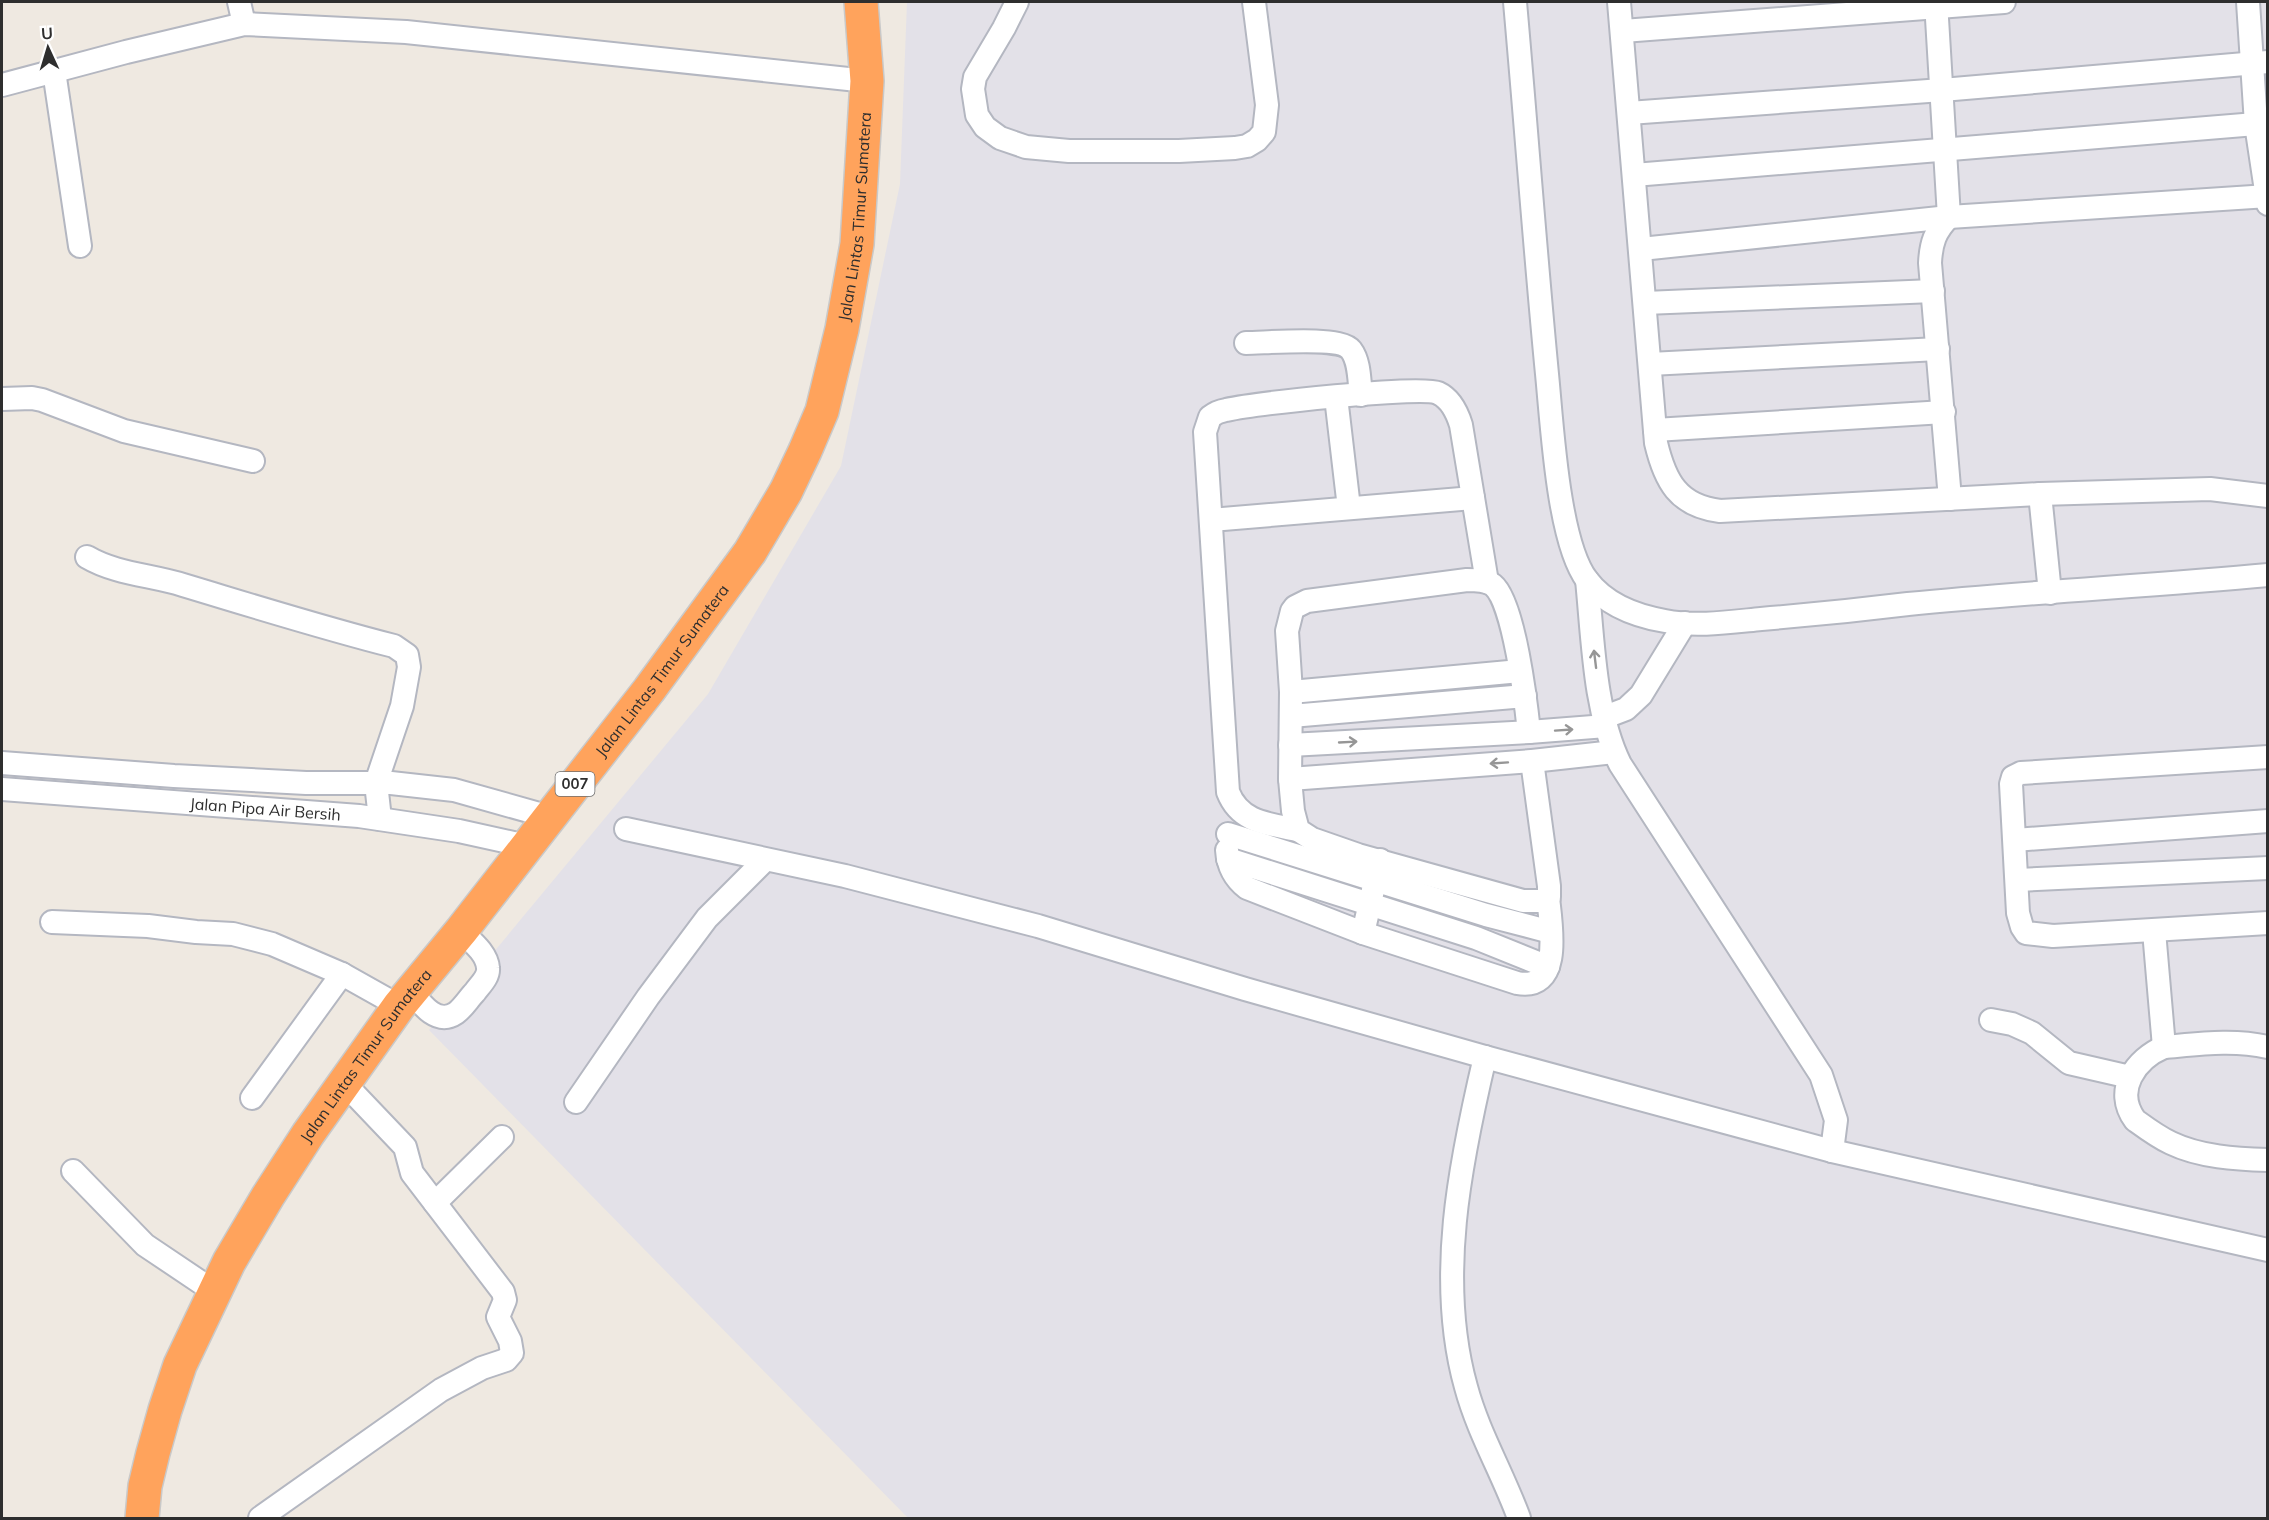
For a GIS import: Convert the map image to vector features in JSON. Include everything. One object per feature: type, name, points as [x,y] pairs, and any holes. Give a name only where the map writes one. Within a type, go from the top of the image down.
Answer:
[{"type":"highway","name":"Jalan Lintas Timur Sumatera","points":[[142,1518],[145,1486],[165,1410],[180,1365],[230,1262],[268,1196],[405,998],[461,931],[649,690],[750,552],[786,491],[805,451],[822,411],[842,329],[857,243],[867,81],[861,2]]},
{"type":"street","points":[[239,2],[244,24]]},
{"type":"street","points":[[1017,2],[975,77],[973,89],[977,115],[985,127],[1000,138],[1026,147],[1069,151],[1179,151],[1235,148],[1247,146],[1257,140],[1266,123],[1267,105],[1254,2]]},
{"type":"street","points":[[1515,2],[1555,447],[1569,543],[1576,563],[1598,592],[1614,604],[1636,614],[1663,621],[1685,623],[1736,621],[1941,601],[2268,575]]},
{"type":"street","points":[[1619,2],[1655,430],[1660,461],[1670,483],[1686,499],[1708,509],[1720,511],[2040,494],[2210,489],[2268,496]]},
{"type":"street","points":[[1623,31],[1936,4],[2004,2]]},
{"type":"street","points":[[1641,249],[1949,217],[2267,199],[2260,62],[2248,2]]},
{"type":"street","points":[[1936,4],[1949,217],[1937,231],[1931,245],[1950,499]]},
{"type":"street","points":[[2,85],[244,24],[406,32],[867,81]]},
{"type":"street","points":[[1629,113],[1942,90],[2260,62]]},
{"type":"street","points":[[54,71],[80,246]]},
{"type":"street","points":[[1634,175],[2262,124]]},
{"type":"street","points":[[1645,303],[1933,291]]},
{"type":"street","points":[[1246,343],[1329,342],[1346,345],[1351,350],[1357,366],[1361,395]]},
{"type":"street","points":[[1650,364],[1938,349]]},
{"type":"street","points":[[1487,582],[1458,417],[1450,402],[1437,392],[1421,390],[1247,406],[1218,412],[1212,415],[1206,425],[1227,785],[1231,801],[1236,809],[1245,816],[1298,830],[1378,870],[1486,915],[1551,932]]},
{"type":"street","points":[[1336,397],[1349,508]]},
{"type":"street","points":[[2,399],[42,400],[124,431],[253,461]]},
{"type":"street","points":[[1655,430],[1944,412]]},
{"type":"street","points":[[2040,494],[2050,594]]},
{"type":"street","points":[[1211,520],[1473,498]]},
{"type":"street","points":[[87,557],[108,568],[180,584],[275,614],[394,646],[405,653],[410,662],[402,706],[376,783],[380,819]]},
{"type":"street","points":[[1298,830],[1293,811],[1290,779],[1291,692],[1287,631],[1292,611],[1301,603],[1467,580],[1487,582],[1497,588],[1505,602],[1525,696],[1529,732]]},
{"type":"street","points":[[1587,580],[1596,668],[1605,721],[1614,752],[1821,1076],[1836,1120],[1832,1151]]},
{"type":"street","points":[[1290,745],[1529,732],[1605,721],[1626,709],[1641,695],[1685,623]]},
{"type":"street","points":[[1291,692],[1520,671]]},
{"type":"street","points":[[1291,716],[1525,696]]},
{"type":"street","points":[[1290,779],[1532,761],[1614,752]]},
{"type":"street","points":[[2268,757],[2018,774],[2013,777],[2011,784],[2018,880],[2018,914],[2022,927],[2030,934],[2053,936],[2268,923]]},
{"type":"street","points":[[1236,809],[1228,834],[1228,859],[1238,882],[1247,888],[1363,933],[1522,984],[1533,983],[1539,980],[1548,967],[1551,932],[1548,898],[1550,891],[1532,761]]},
{"type":"street","points":[[2,763],[174,776],[306,783],[376,783],[454,790],[550,817]]},
{"type":"street","name":"Jalan Pipa Air Bersih","points":[[2,789],[380,819],[459,831],[526,846]]},
{"type":"street","points":[[2015,840],[2268,821]]},
{"type":"street","points":[[626,829],[845,876],[1038,926],[1245,989],[1832,1151],[2268,1250]]},
{"type":"street","points":[[1228,834],[1378,870],[1523,901],[1542,901],[1548,898]]},
{"type":"street","points":[[1228,859],[1476,938],[1548,967]]},
{"type":"street","points":[[576,1102],[648,997],[707,918],[765,860]]},
{"type":"street","points":[[2018,880],[2268,868]]},
{"type":"street","points":[[1363,933],[1378,870]]},
{"type":"street","points":[[52,922],[148,926],[233,934],[272,944],[405,998],[422,1006],[430,1013],[448,1016],[457,1013],[483,982],[488,972],[486,959],[461,931]]},
{"type":"street","points":[[2154,931],[2164,1047]]},
{"type":"street","points":[[252,1098],[342,974]]},
{"type":"street","points":[[1991,1020],[2012,1024],[2032,1033],[2069,1064],[2130,1077]]},
{"type":"street","points":[[2268,1047],[2248,1043],[2218,1042],[2164,1047],[2143,1060],[2130,1077],[2126,1097],[2131,1115],[2135,1120],[2170,1143],[2195,1152],[2241,1159],[2268,1160]]},
{"type":"street","points":[[1485,1057],[1461,1169],[1456,1211],[1453,1257],[1455,1335],[1466,1390],[1519,1518]]},
{"type":"street","points":[[260,1518],[441,1390],[471,1373],[511,1356],[510,1341],[498,1317],[505,1300],[503,1292],[412,1173],[405,1147],[344,1083]]},
{"type":"street","points":[[435,1203],[502,1137]]},
{"type":"street","points":[[73,1170],[145,1245],[215,1292]]},
{"type":"shaded area","points":[[907,2],[2267,2],[2267,1518],[908,1518],[429,1030],[708,694],[841,466],[900,184]]}]
